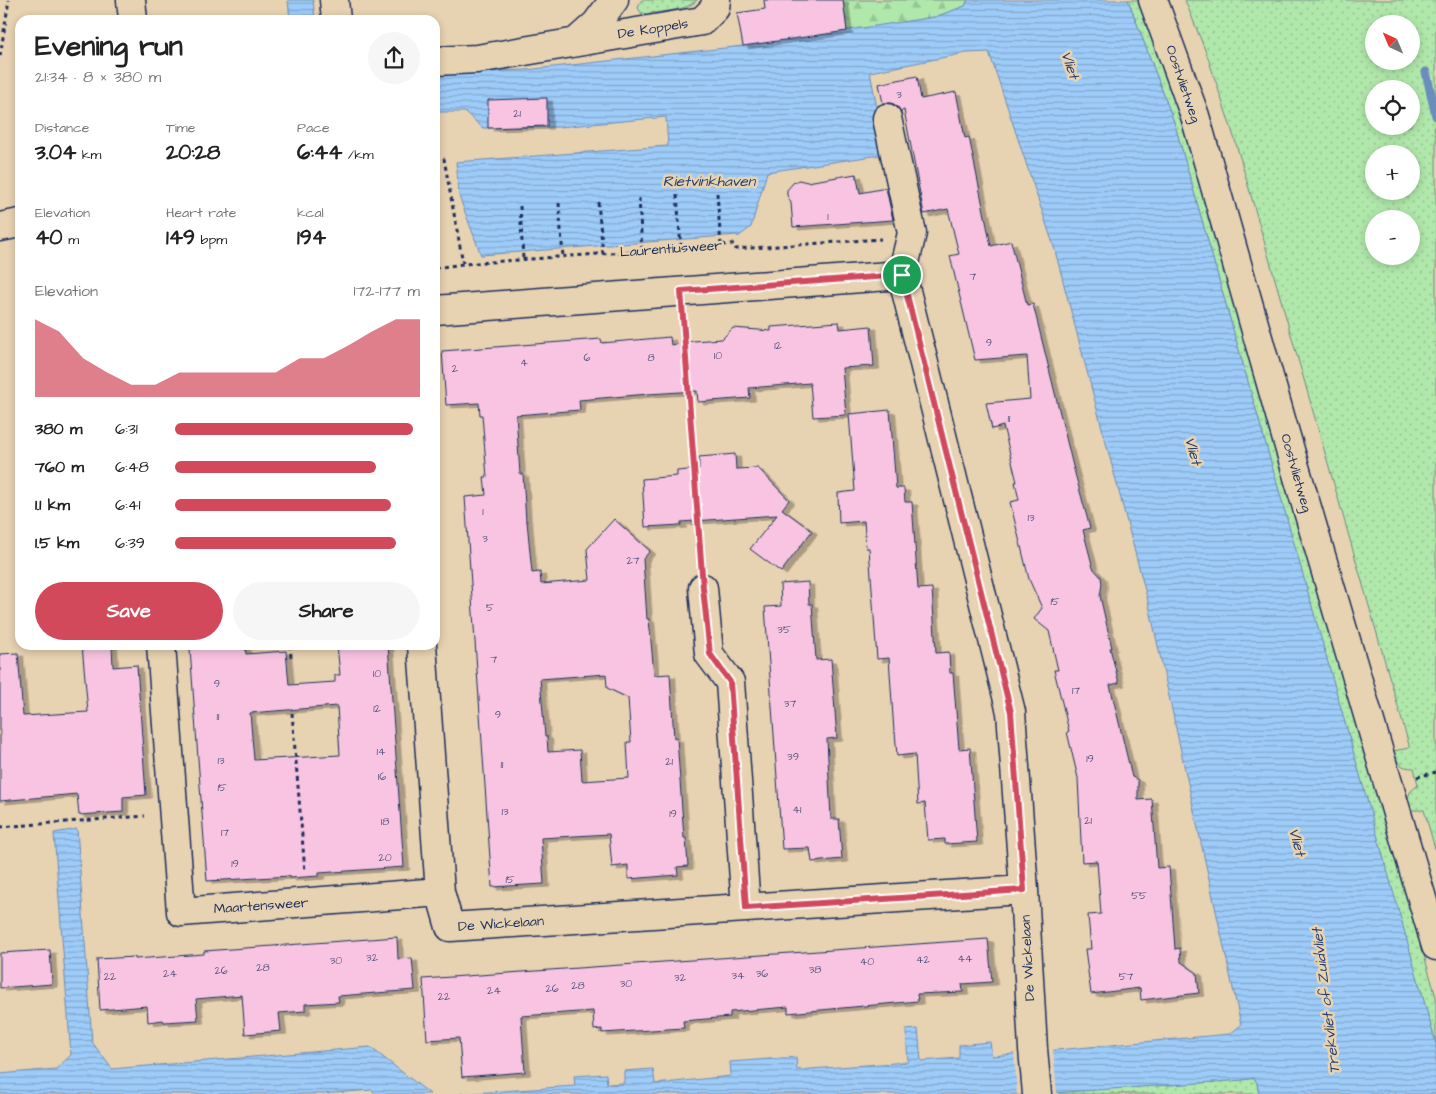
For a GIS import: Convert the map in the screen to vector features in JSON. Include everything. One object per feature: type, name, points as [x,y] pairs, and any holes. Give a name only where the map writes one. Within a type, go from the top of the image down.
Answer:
[{"type":"street","points":[[131,0],[132,15]]},
{"type":"street","points":[[334,0],[336,15]]},
{"type":"street","name":"De Koppels","points":[[578,41],[596,24],[614,0]]},
{"type":"street","name":"De Koppels","points":[[440,61],[477,59],[702,21],[714,8],[716,0]]},
{"type":"street","name":"Oostvlietweg","points":[[1153,0],[1195,116],[1288,442],[1436,946]]},
{"type":"street","points":[[887,118],[912,234],[902,275],[1011,712],[1024,890]]},
{"type":"street","points":[[0,227],[15,224]]},
{"type":"street","points":[[440,310],[902,275]]},
{"type":"street","points":[[703,588],[710,654],[730,682],[746,908]]},
{"type":"street","name":"Maartensweer","points":[[161,650],[181,912],[440,892]]},
{"type":"street","name":"De Wickelaan","points":[[422,650],[440,892],[450,927],[1024,890],[1037,1094]]},
{"type":"path","points":[[0,56],[9,0]]},
{"type":"path","points":[[440,159],[444,159],[463,264]]},
{"type":"path","points":[[717,192],[721,245]]},
{"type":"path","points":[[677,195],[681,248]]},
{"type":"path","points":[[639,198],[642,251]]},
{"type":"path","points":[[598,202],[603,254]]},
{"type":"path","points":[[559,203],[563,257]]},
{"type":"path","points":[[520,206],[523,260]]},
{"type":"path","name":"Laurentiusweer","points":[[440,267],[734,244],[736,249],[890,238],[902,275]]},
{"type":"path","points":[[681,291],[703,588]]},
{"type":"path","points":[[290,650],[291,657]]},
{"type":"path","points":[[292,713],[307,903]]},
{"type":"path","points":[[0,827],[173,814]]},
{"type":"green space","points":[[642,0],[697,0],[693,4],[680,9],[642,14],[638,8]]},
{"type":"green space","points":[[843,0],[968,0],[965,6],[935,17],[847,31]]},
{"type":"green space","points":[[1128,0],[1141,0],[1183,120],[1436,997],[1436,1044],[1174,122]]},
{"type":"green space","points":[[1185,0],[1436,0],[1436,127],[1434,127],[1436,138],[1436,852],[1424,810],[1412,810],[1407,802],[1410,792],[1418,785],[1414,768],[1402,766],[1396,759],[1393,751],[1409,748],[1409,745],[1235,140],[1207,55]]},
{"type":"green space","points":[[1254,1078],[1259,1094],[1059,1094],[1059,1092]]},
{"type":"water","points":[[288,0],[313,0],[314,15],[290,15]]},
{"type":"water","points":[[968,0],[1128,0],[1174,122],[1401,919],[1436,1044],[1436,1094],[1259,1094],[1254,1078],[1038,1094],[460,1094],[575,1086],[574,1076],[606,1074],[607,1084],[624,1083],[624,1071],[653,1069],[655,1084],[731,1076],[730,1062],[796,1057],[797,1070],[908,1062],[906,1030],[918,1029],[921,1061],[959,1058],[959,1045],[990,1042],[992,1056],[1230,1034],[1241,1025],[1149,605],[1054,247],[989,52],[966,53],[870,72],[886,154],[767,172],[751,227],[738,237],[737,235],[481,255],[459,196],[456,162],[668,146],[666,117],[559,127],[483,128],[465,112],[440,112],[440,73],[526,70],[743,46],[935,17],[965,6]]},
{"type":"water","points":[[77,829],[92,1042],[112,1069],[370,1047],[430,1094],[376,1094],[372,1090],[322,1094],[0,1094],[0,1074],[56,1069],[71,1055],[54,833]]},
{"type":"pier","points":[[1053,1048],[1057,1094],[1017,1094],[1014,1052]]},
{"type":"building","points":[[764,0],[843,0],[847,31],[743,46],[737,13],[765,9]]},
{"type":"building","points":[[917,76],[921,99],[956,92],[965,138],[969,137],[991,246],[1011,241],[1027,305],[1033,304],[1090,528],[1083,530],[1093,568],[1101,577],[1100,596],[1119,683],[1110,685],[1132,777],[1138,780],[1138,800],[1152,799],[1157,868],[1169,867],[1175,949],[1180,948],[1181,962],[1197,973],[1199,993],[1141,1000],[1140,988],[1091,994],[1085,949],[1091,949],[1088,915],[1101,914],[1097,861],[1082,862],[1078,778],[1054,670],[1058,670],[1049,631],[1034,619],[1042,608],[1029,579],[1010,502],[1019,500],[1015,482],[1017,482],[1003,426],[992,429],[986,403],[1030,399],[1027,356],[975,360],[950,256],[959,254],[948,209],[924,214],[904,110],[900,111],[892,103],[883,103],[879,84]]},
{"type":"building","points":[[547,98],[547,126],[488,128],[488,100]]},
{"type":"building","points":[[856,174],[860,193],[886,188],[893,220],[793,227],[791,203],[787,190],[794,182],[799,180],[807,182]]},
{"type":"building","points":[[839,322],[840,329],[871,326],[874,366],[842,368],[846,415],[813,417],[810,383],[749,388],[750,398],[698,402],[697,391],[648,394],[579,400],[580,410],[516,415],[520,474],[523,474],[532,573],[540,572],[541,584],[590,580],[587,549],[614,519],[650,551],[643,559],[647,619],[649,619],[654,675],[670,674],[674,739],[677,738],[684,838],[686,838],[688,866],[677,867],[678,875],[628,879],[628,865],[612,867],[609,834],[541,838],[544,884],[492,887],[465,497],[486,495],[484,477],[487,477],[482,415],[480,415],[479,403],[446,405],[442,351],[601,339],[602,343],[670,337],[671,345],[722,339],[733,328],[771,331],[771,327]],"holes":[[[606,674],[607,688],[628,698],[631,742],[627,742],[629,778],[582,781],[580,750],[548,752],[540,679]]]},
{"type":"building","points":[[890,410],[896,488],[904,488],[905,502],[912,502],[918,589],[932,588],[936,653],[949,652],[950,673],[953,673],[959,749],[970,748],[977,842],[945,844],[945,839],[928,840],[925,803],[918,804],[915,754],[897,756],[889,658],[877,659],[869,548],[866,548],[864,521],[839,523],[838,493],[855,491],[849,414]]},
{"type":"building","points":[[735,454],[736,469],[758,468],[789,500],[782,509],[812,531],[781,572],[750,549],[777,515],[681,522],[681,525],[645,527],[642,479],[677,476],[677,471],[699,469],[699,457]]},
{"type":"building","points":[[808,582],[809,604],[812,604],[816,660],[831,659],[837,738],[827,739],[831,819],[839,819],[842,859],[812,862],[810,848],[782,849],[765,607],[781,606],[780,584]]},
{"type":"building","points":[[82,650],[112,650],[113,667],[137,665],[146,795],[123,797],[123,812],[79,815],[77,794],[0,801],[0,654],[18,653],[23,716],[88,712]]},
{"type":"building","points":[[190,650],[246,650],[246,654],[286,651],[289,685],[335,682],[335,675],[340,675],[338,650],[388,650],[404,867],[319,873],[319,876],[207,881]],"holes":[[[337,706],[340,755],[254,760],[250,713]]]},
{"type":"building","points":[[397,937],[398,959],[412,958],[415,990],[338,996],[339,1002],[305,1004],[305,1011],[279,1013],[281,1031],[245,1034],[242,995],[196,999],[198,1020],[148,1022],[147,1006],[100,1010],[97,959],[135,957],[135,959],[204,954],[204,951]]},
{"type":"building","points":[[988,939],[992,982],[962,984],[963,992],[917,994],[918,1001],[788,1013],[788,1007],[730,1012],[730,1017],[683,1021],[684,1028],[602,1033],[602,1029],[594,1030],[593,1011],[521,1016],[525,1072],[462,1077],[459,1038],[427,1040],[423,979]]},
{"type":"building","points":[[50,950],[52,984],[0,988],[0,953]]},
{"type":"waterway","points":[[1426,72],[1436,116]]},
{"type":"route","points":[[902,275],[1011,712],[1024,890],[746,908],[730,682],[710,654],[703,588],[681,291],[902,275]]},
{"type":"water label","name":"Vliet","points":[[1070,65]]},
{"type":"water label","name":"Rietvinkhaven","points":[[709,181]]},
{"type":"water label","name":"Vliet","points":[[1193,451]]},
{"type":"water label","name":"Vliet","points":[[1297,842]]},
{"type":"water label","name":"Trekvliet of Zuidvliet","points":[[1326,1001]]}]
